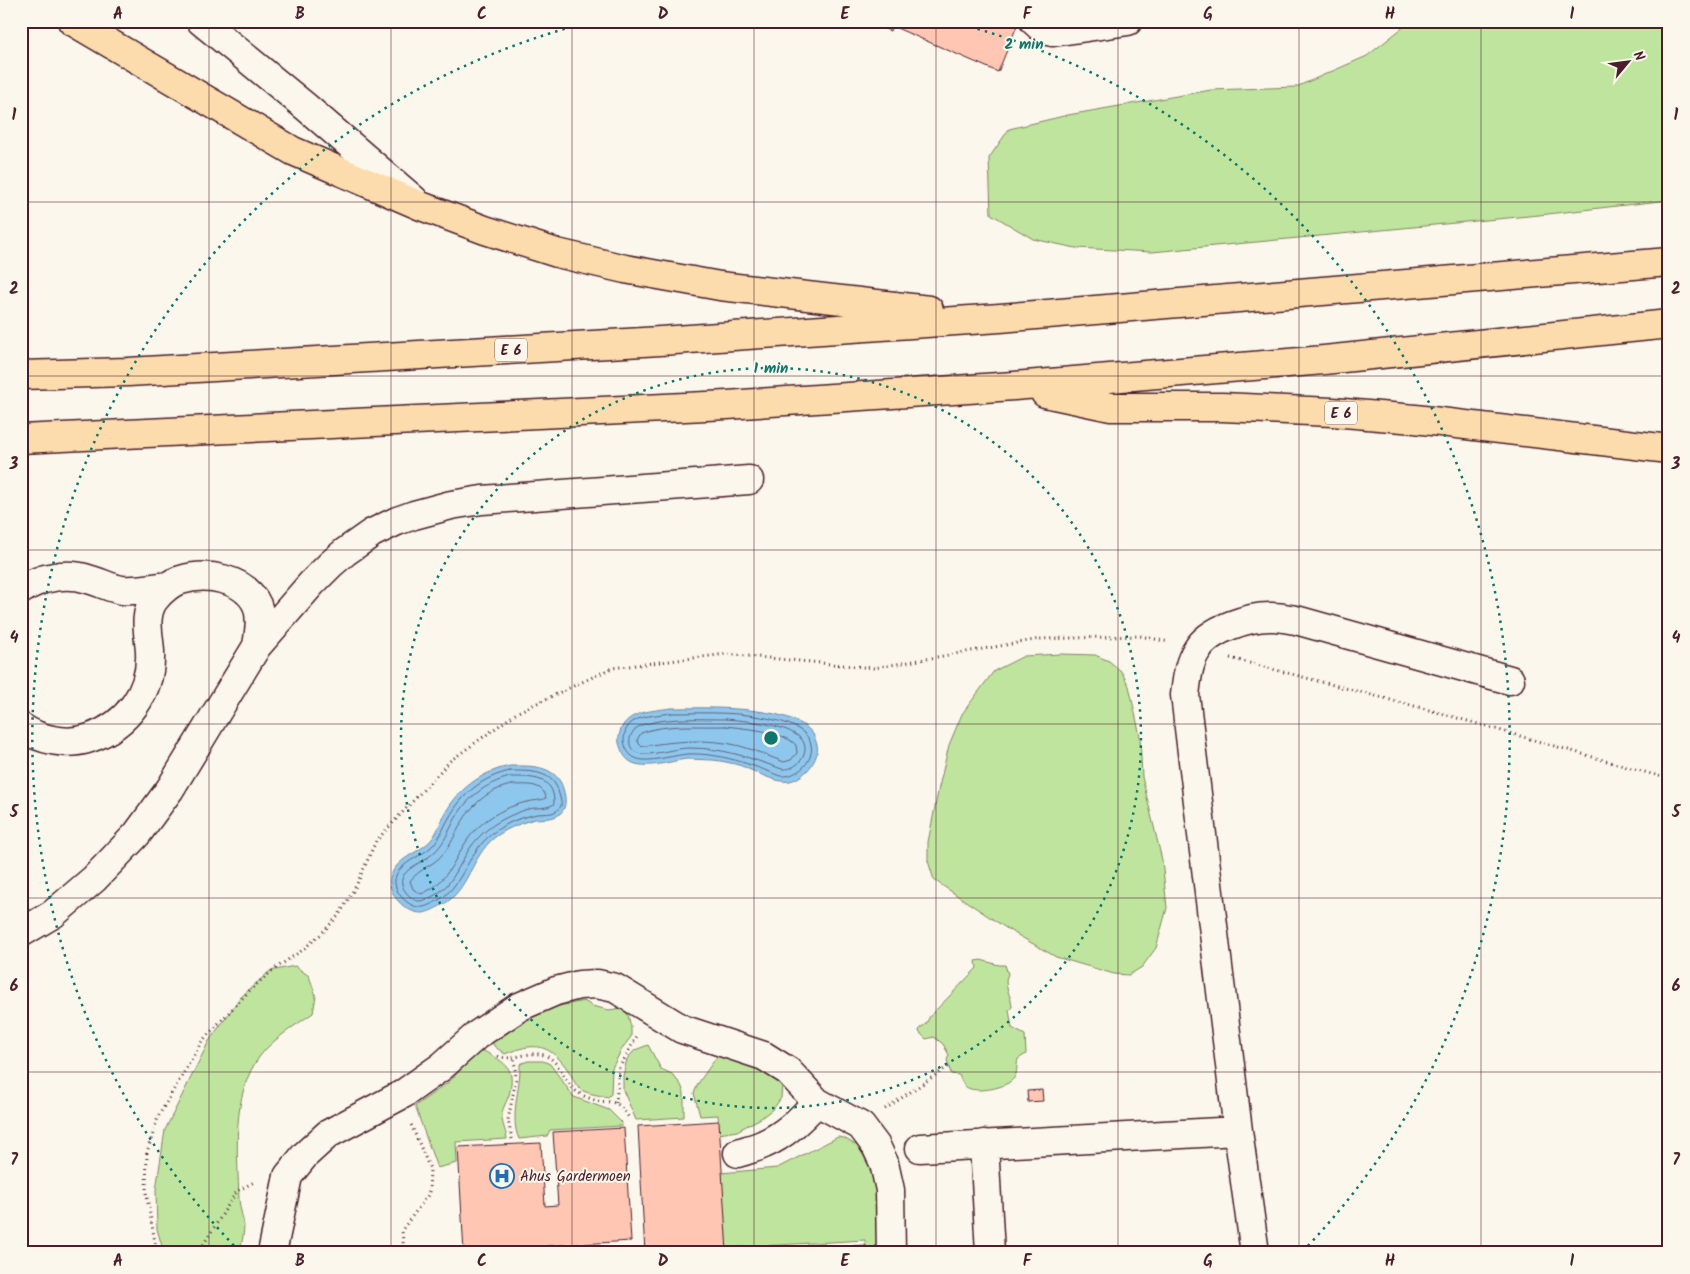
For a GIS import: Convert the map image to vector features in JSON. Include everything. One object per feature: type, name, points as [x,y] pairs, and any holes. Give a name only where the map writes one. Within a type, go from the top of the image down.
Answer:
[{"type":"highway","name":"E 6","points":[[72,21],[293,152],[421,206],[485,230],[557,253],[625,269],[720,286],[1000,318]]},
{"type":"highway","name":"E 6","points":[[21,375],[138,371],[660,341],[1000,318],[1669,262]]},
{"type":"highway","name":"E 6","points":[[21,439],[727,405],[1014,386],[1324,360],[1669,324]]},
{"type":"highway","name":"E 6","points":[[1014,386],[1111,406],[1222,406],[1332,412],[1415,419],[1669,449]]},
{"type":"lane","points":[[201,21],[421,206]]},
{"type":"lane","points":[[1034,21],[1044,30],[1053,32],[1128,21]]},
{"type":"lane","points":[[21,933],[53,914],[94,879],[137,834],[170,789],[257,646],[312,583],[346,552],[372,533],[414,515],[450,505],[482,500],[748,480]]},
{"type":"lane","points":[[21,590],[37,581],[60,576],[88,579],[121,590],[168,586]]},
{"type":"lane","points":[[21,727],[41,737],[69,742],[102,734],[124,719],[140,698],[148,677],[150,653],[146,624],[149,610],[154,600],[168,586],[180,580],[199,577],[215,578],[235,583],[244,588],[252,596],[260,615],[260,631],[257,646]]},
{"type":"lane","points":[[1255,1253],[1238,1131],[1185,695],[1189,667],[1197,649],[1209,638],[1226,628],[1249,619],[1272,617],[1296,620],[1510,680]]},
{"type":"lane","points":[[272,1253],[288,1176],[305,1155],[328,1134],[399,1096],[440,1067],[473,1038],[519,1007],[556,991],[579,985],[597,984],[615,988],[682,1029],[764,1056],[788,1071],[817,1102],[861,1126],[876,1146],[884,1163],[890,1190],[891,1253]]},
{"type":"lane","points":[[738,1153],[764,1144],[780,1134],[801,1119],[817,1102]]},
{"type":"lane","points":[[920,1148],[1238,1131]]},
{"type":"lane","points":[[984,1144],[990,1253]]},
{"type":"path","points":[[157,1253],[146,1192],[147,1153],[158,1117],[202,1041],[251,989],[272,970],[301,952],[339,915],[356,886],[376,841],[450,761],[518,712],[612,668],[726,654],[874,668],[1040,639],[1140,636],[1197,649],[1433,711],[1669,779]]},
{"type":"path","points":[[616,1103],[619,1068],[640,1029],[644,1006]]},
{"type":"path","points":[[473,1038],[500,1057],[509,1058],[520,1055],[542,1054],[551,1059],[560,1068],[573,1089],[579,1094],[596,1100],[616,1103],[630,1119]]},
{"type":"path","points":[[512,1139],[508,1120],[516,1078],[514,1057]]},
{"type":"path","points":[[861,1126],[949,1066]]},
{"type":"path","points":[[399,1096],[430,1169],[429,1194],[402,1230],[404,1253]]},
{"type":"path","points":[[198,1253],[237,1191],[260,1179],[288,1176]]},
{"type":"green space","points":[[1411,21],[1669,21],[1669,200],[1539,215],[1152,252],[1076,248],[1033,239],[991,214],[989,158],[1009,129],[1068,115],[1211,90],[1296,87],[1367,56]]},
{"type":"green space","points":[[1095,655],[1109,661],[1121,671],[1129,686],[1140,736],[1142,777],[1162,860],[1167,908],[1156,948],[1142,967],[1129,975],[1114,974],[1056,957],[1009,930],[934,880],[928,861],[928,842],[939,787],[949,745],[962,714],[994,671],[1024,656]]},
{"type":"green space","points":[[981,960],[1005,965],[1008,974],[1006,982],[1012,1003],[1012,1007],[1009,1010],[1012,1028],[1025,1035],[1026,1054],[1018,1059],[1016,1074],[1010,1082],[992,1089],[978,1090],[966,1087],[959,1075],[951,1074],[947,1060],[949,1055],[943,1044],[934,1037],[926,1039],[919,1032],[930,1016],[977,968],[976,961]]},
{"type":"green space","points":[[295,966],[309,976],[316,996],[313,1013],[278,1038],[260,1056],[250,1072],[240,1107],[237,1145],[239,1200],[244,1226],[240,1253],[164,1253],[157,1229],[156,1190],[165,1130],[209,1041],[241,997],[270,971]]},
{"type":"green space","points":[[584,1001],[592,1006],[609,1010],[622,1008],[628,1015],[631,1027],[631,1037],[623,1047],[612,1068],[611,1094],[608,1097],[592,1094],[581,1089],[561,1061],[547,1050],[533,1047],[505,1054],[494,1046],[491,1039],[544,1009]]},
{"type":"green space","points":[[648,1045],[661,1069],[672,1074],[681,1085],[684,1092],[684,1117],[636,1120],[623,1090],[623,1076],[627,1059],[635,1050]]},
{"type":"green space","points":[[480,1049],[501,1061],[506,1066],[511,1077],[509,1095],[502,1113],[507,1139],[456,1142],[457,1163],[437,1168],[415,1106],[449,1082]]},
{"type":"green space","points":[[718,1055],[743,1058],[778,1078],[782,1085],[781,1098],[774,1108],[761,1118],[737,1131],[719,1134],[718,1115],[700,1116],[694,1093],[699,1082]]},
{"type":"green space","points":[[528,1061],[543,1061],[550,1064],[574,1097],[609,1110],[622,1123],[621,1126],[550,1130],[547,1136],[519,1139],[516,1130],[515,1112],[520,1064]]},
{"type":"green space","points":[[838,1137],[844,1138],[859,1147],[876,1180],[882,1253],[866,1253],[865,1240],[725,1248],[721,1173],[777,1168]]},
{"type":"water","points":[[671,708],[725,708],[787,717],[802,724],[813,734],[817,748],[816,756],[811,766],[804,773],[790,781],[772,779],[739,765],[716,760],[687,759],[643,765],[631,762],[626,758],[619,742],[623,725],[641,713]]},
{"type":"water","points":[[510,766],[538,767],[551,772],[557,777],[561,783],[565,799],[565,805],[561,813],[550,818],[533,819],[521,823],[494,838],[480,854],[459,890],[444,904],[423,913],[403,906],[391,888],[391,875],[394,869],[403,860],[431,840],[449,807],[462,791],[479,778]]},
{"type":"building","points":[[866,21],[1019,21],[998,72],[892,26],[890,31]]},
{"type":"building","points":[[1042,1090],[1043,1101],[1028,1102],[1027,1091]]},
{"type":"building","name":"Ahus Gardermoen","points":[[719,1121],[727,1253],[645,1253],[638,1126]]},
{"type":"building","name":"Ahus Gardermoen","points":[[624,1128],[631,1241],[547,1246],[548,1253],[464,1253],[458,1147],[541,1143],[545,1206],[558,1205],[553,1132]]},
{"type":"building","points":[[866,1245],[866,1253],[739,1253]]},
{"type":"place","name":"Ahus Gardermoen","points":[[502,1176]]}]
